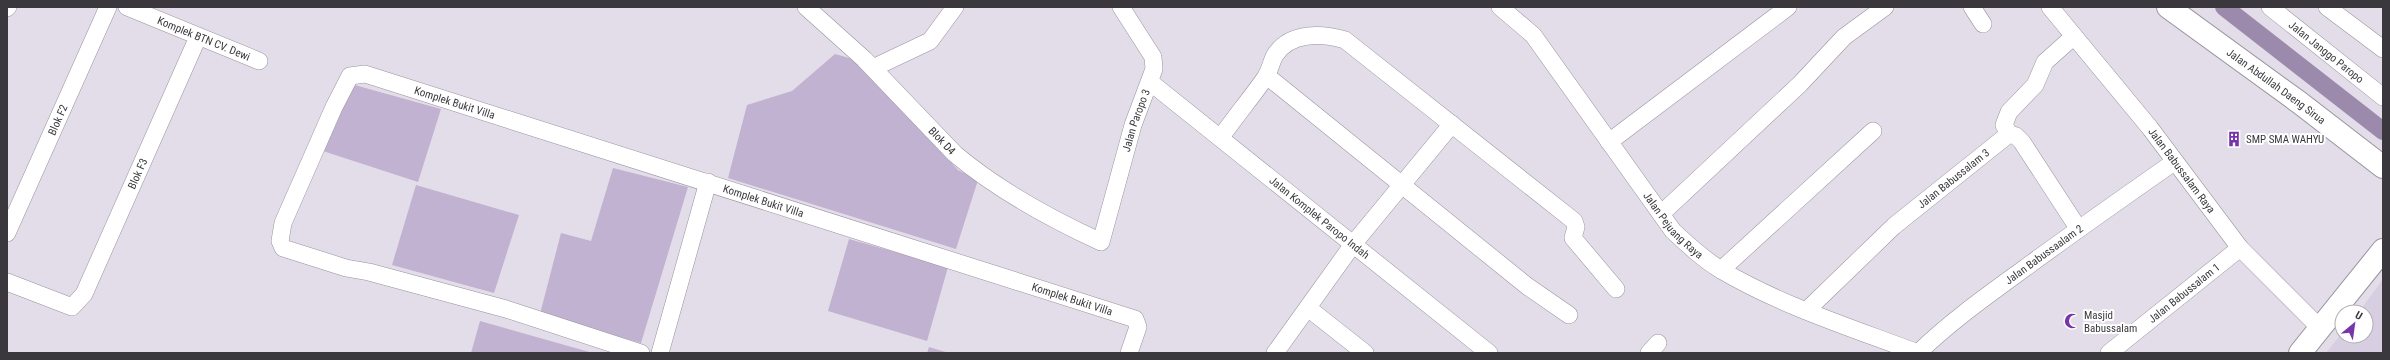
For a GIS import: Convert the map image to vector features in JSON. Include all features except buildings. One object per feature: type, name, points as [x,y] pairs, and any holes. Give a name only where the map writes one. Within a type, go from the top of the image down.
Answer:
[{"type":"main road","name":"Jalan Abdullah Daeng Sirua","points":[[2168,7],[2300,103],[2383,167]]},
{"type":"main road","points":[[2300,353],[2383,250]]},
{"type":"street","name":"Blok F2","points":[[7,233],[108,7]]},
{"type":"street","name":"Komplek BTN CV. Dewi","points":[[127,7],[259,61]]},
{"type":"street","name":"Blok D4","points":[[806,7],[873,68],[954,154],[1022,202],[1101,242]]},
{"type":"street","points":[[873,68],[930,41],[945,24],[956,7]]},
{"type":"street","name":"Jalan Paropo 3","points":[[1101,242],[1129,140],[1154,69],[1153,57],[1122,7]]},
{"type":"street","name":"Jalan Pejuang Raya","points":[[1500,7],[1533,35],[1673,231],[1721,270],[1808,310],[1918,353]]},
{"type":"street","points":[[1609,142],[1788,7]]},
{"type":"street","points":[[1661,214],[1800,84],[1844,37],[1885,7]]},
{"type":"street","points":[[1972,7],[1984,24]]},
{"type":"street","name":"Jalan Babussalam Raya","points":[[2050,7],[2072,36],[2150,128],[2240,248],[2320,328]]},
{"type":"street","name":"Jalan Janggo Paropo","points":[[2270,7],[2383,97]]},
{"type":"street","points":[[2327,7],[2383,49]]},
{"type":"street","points":[[1220,137],[1267,76],[1275,56],[1282,46],[1305,36],[1331,36],[1345,40],[1375,62],[1574,221],[1576,227],[1573,238],[1616,289]]},
{"type":"street","points":[[2072,36],[2045,62],[2036,85],[2006,117],[2004,125],[2009,134],[2016,136],[2022,142],[2078,228]]},
{"type":"street","name":"Blok F3","points":[[7,282],[72,306],[84,294],[198,37]]},
{"type":"street","name":"Komplek Bukit Villa","points":[[641,353],[506,309],[283,248],[280,241],[284,223],[342,88],[350,76],[357,74],[380,79],[708,182],[1135,319],[1138,322],[1138,327],[1129,353]]},
{"type":"street","points":[[1267,76],[1527,286],[1569,315]]},
{"type":"street","name":"Jalan Komplek Paropo Indah","points":[[1150,82],[1354,243],[1489,353]]},
{"type":"street","points":[[1275,353],[1354,243],[1452,124]]},
{"type":"street","points":[[1721,270],[1873,131]]},
{"type":"street","name":"Jalan Babussalam 3","points":[[1808,310],[1894,226],[2009,134]]},
{"type":"street","name":"Jalan Babussaalam 2","points":[[1918,353],[1959,316],[2078,228],[2174,162]]},
{"type":"street","points":[[660,353],[708,182]]},
{"type":"street","name":"Jalan Babussalam 1","points":[[2109,353],[2240,248]]},
{"type":"street","points":[[1308,308],[1366,353]]},
{"type":"shaded area","points":[[835,54],[856,60],[958,170],[978,180],[956,249],[728,178],[747,105],[792,91]]},
{"type":"shaded area","points":[[351,84],[441,109],[418,182],[323,151]]},
{"type":"shaded area","points":[[613,168],[688,187],[641,343],[540,314],[561,233],[591,241]]},
{"type":"shaded area","points":[[416,185],[519,215],[494,293],[392,265]]},
{"type":"shaded area","points":[[849,239],[948,267],[927,341],[828,311]]},
{"type":"shaded area","points":[[2383,279],[2383,353],[2326,353],[2334,343],[2374,344],[2374,304],[2365,304]]},
{"type":"shaded area","points":[[480,321],[593,353],[471,353]]},
{"type":"shaded area","points":[[929,347],[949,353],[927,353]]},
{"type":"waterway","points":[[2224,7],[2383,131]]},
{"type":"place","name":"SMP SMA WAHYU","points":[[2234,139]]},
{"type":"place","name":"Masjid Babussalam","points":[[2072,321]]}]
